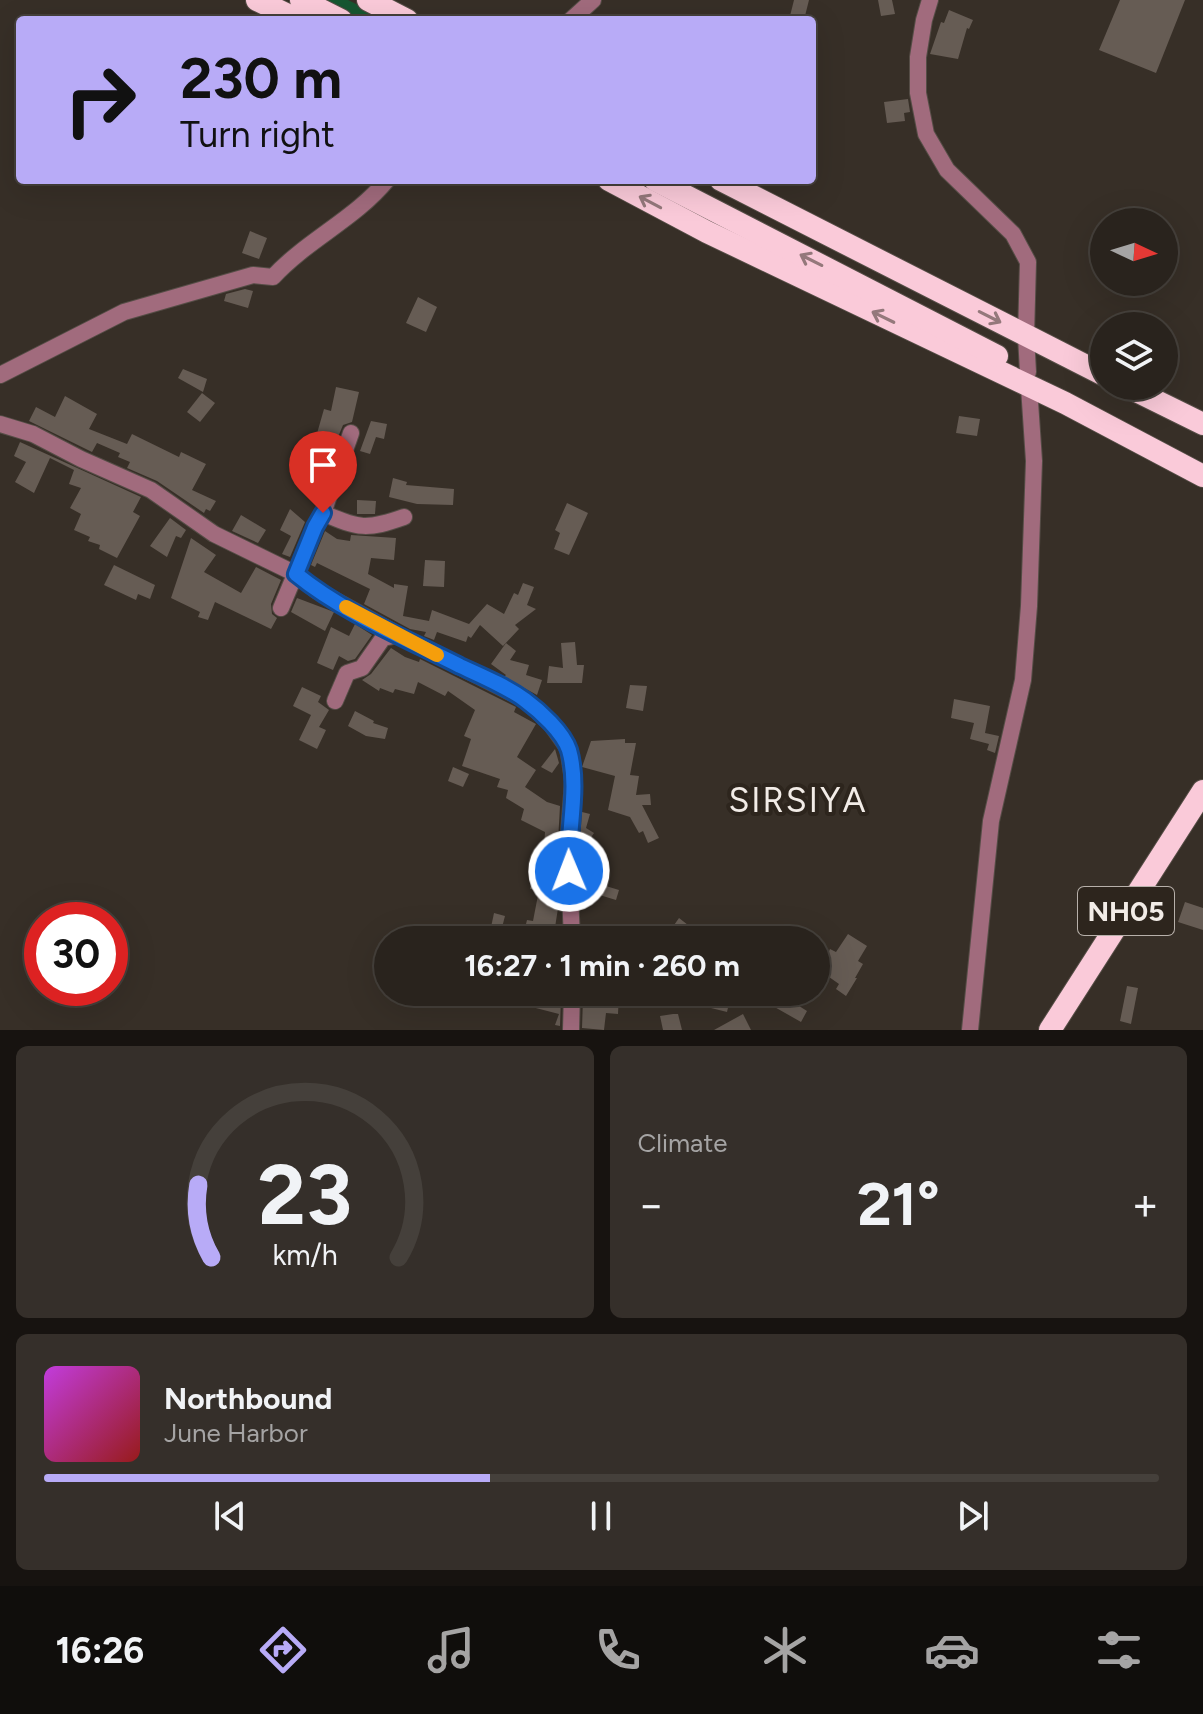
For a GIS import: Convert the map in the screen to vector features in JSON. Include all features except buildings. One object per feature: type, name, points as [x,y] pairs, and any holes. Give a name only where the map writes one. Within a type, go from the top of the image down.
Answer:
[{"type":"highway","points":[[257,0],[290,16]]},
{"type":"highway","points":[[301,0],[333,16]]},
{"type":"highway","points":[[368,0],[399,16]]},
{"type":"highway","points":[[617,184],[707,232],[1203,464]]},
{"type":"highway","points":[[662,184],[1203,476]]},
{"type":"highway","points":[[729,184],[1090,368]]},
{"type":"highway","points":[[1154,400],[1203,424]]},
{"type":"highway","name":"NH05","points":[[1050,1030],[1203,791]]},
{"type":"street","points":[[575,16],[593,0]]},
{"type":"street","points":[[922,0],[924,20]]},
{"type":"street","points":[[930,0],[918,57],[918,93],[926,134],[947,170],[1013,234],[1028,262],[1026,336],[1034,461],[1029,606],[1023,680],[991,821],[970,1030]]},
{"type":"street","points":[[0,375],[124,312],[253,275],[273,277],[290,258],[334,228],[383,184]]},
{"type":"street","points":[[0,424],[33,434],[151,490],[214,534],[296,574],[316,590],[398,635],[526,700],[551,724],[568,748],[573,781],[568,845],[571,926]]},
{"type":"street","points":[[281,608],[323,513],[351,433]]},
{"type":"street","points":[[323,513],[355,526],[374,527],[404,517]]},
{"type":"street","points":[[335,701],[347,673],[362,668],[383,638],[398,635]]},
{"type":"street","points":[[571,1030],[572,1006]]},
{"type":"green space","points":[[319,0],[348,0],[380,16],[351,16]]},
{"type":"slow traffic","points":[[346,607],[437,655]]},
{"type":"district","name":"SIRSIYA","points":[[798,800]]},
{"type":"route","points":[[323,513],[296,574],[316,590],[398,635],[526,700],[551,724],[568,748],[573,781],[569,871]]}]
